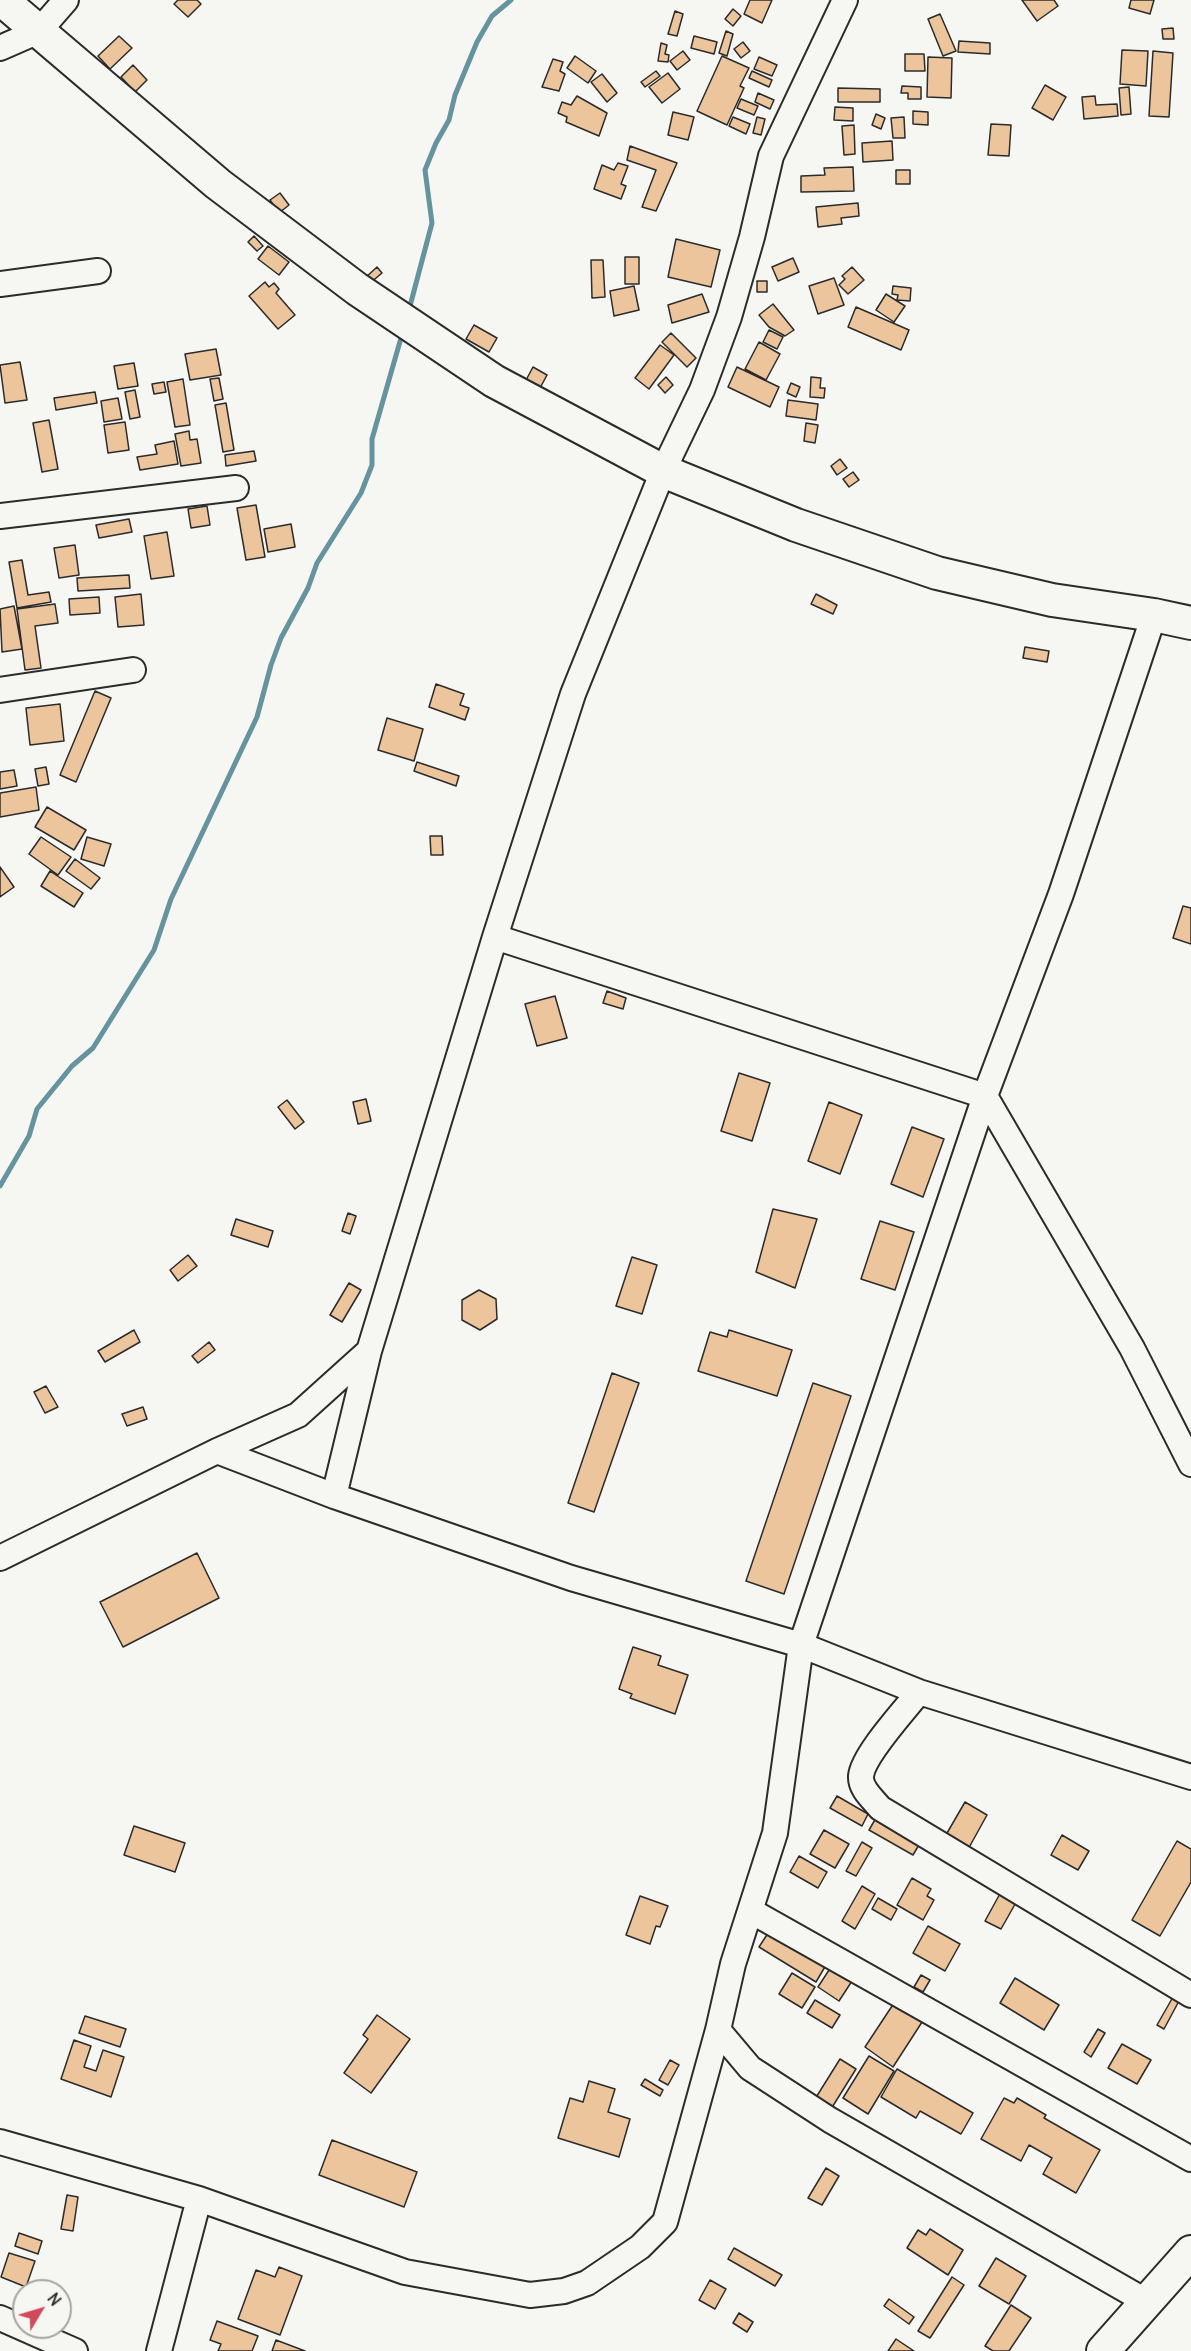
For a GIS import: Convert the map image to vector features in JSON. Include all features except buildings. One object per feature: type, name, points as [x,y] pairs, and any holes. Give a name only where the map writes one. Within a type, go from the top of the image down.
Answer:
[{"type":"main road","points":[[2,0],[218,184],[357,289],[494,381],[663,471],[796,525],[937,573],[1052,600],[1154,615],[1191,623]]},
{"type":"main road","points":[[1103,2351],[1191,2252]]},
{"type":"street","points":[[0,48],[39,31],[66,0]]},
{"type":"street","points":[[334,1496],[369,1351],[495,937],[573,694],[663,471],[702,390],[729,317],[752,237],[771,156],[845,0]]},
{"type":"street","points":[[0,284],[98,271]]},
{"type":"street","points":[[0,516],[236,488]]},
{"type":"street","points":[[0,2142],[199,2199],[405,2272],[530,2295],[564,2291],[587,2283],[640,2247],[665,2222],[718,2030],[733,1964],[775,1833],[801,1645],[985,1096],[1061,894],[1154,615]]},
{"type":"street","points":[[0,690],[133,670]]},
{"type":"street","points":[[495,937],[985,1096],[1132,1348],[1191,1464]]},
{"type":"street","points":[[4,1559],[218,1451],[298,1415],[369,1351]]},
{"type":"street","points":[[218,1451],[334,1496],[572,1578],[801,1645],[919,1692],[1191,1777]]},
{"type":"street","points":[[919,1692],[873,1751],[861,1776],[864,1788],[880,1808],[1191,1995]]},
{"type":"street","points":[[751,1911],[1191,2159]]},
{"type":"street","points":[[718,2030],[750,2068],[830,2120],[1147,2302]]},
{"type":"street","points":[[159,2351],[199,2199]]},
{"type":"street","points":[[0,2318],[75,2351]]},
{"type":"waterway","points":[[410,306],[432,223],[425,170],[449,120],[455,95],[477,42],[492,16],[511,0]]},
{"type":"waterway","points":[[0,1186],[29,1136],[37,1109],[72,1066],[93,1048],[154,950],[171,899],[257,717],[281,638],[308,588],[317,563],[361,493],[372,465],[372,439],[401,338]]}]
